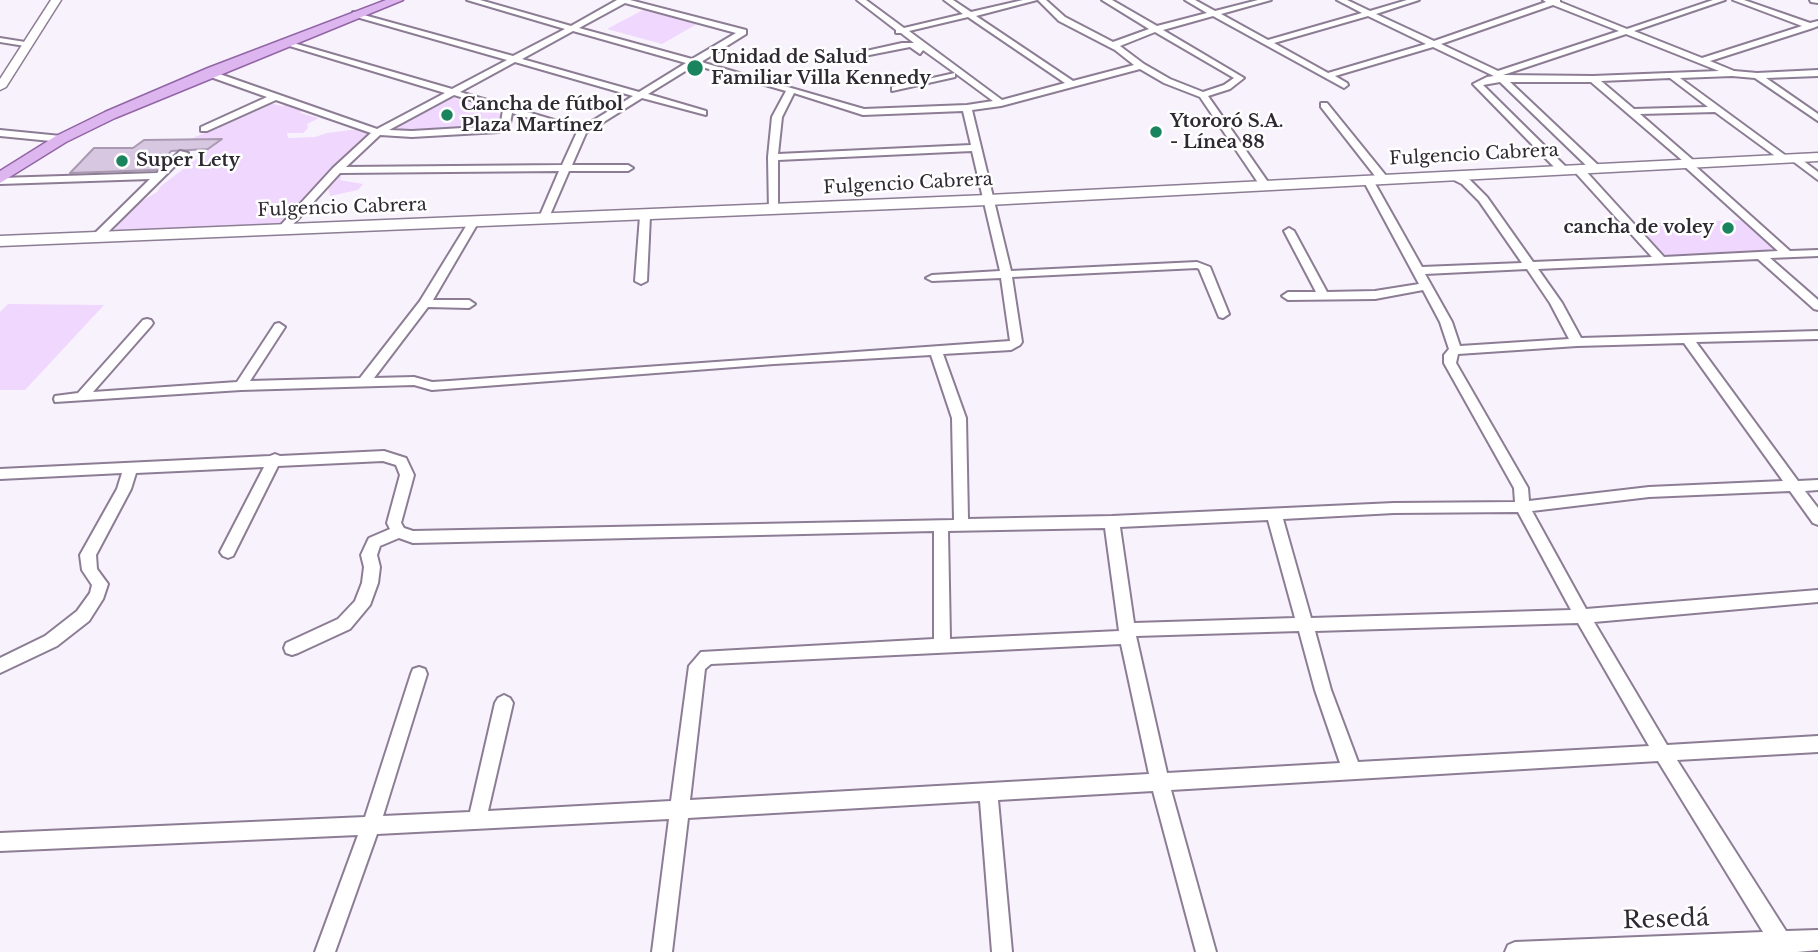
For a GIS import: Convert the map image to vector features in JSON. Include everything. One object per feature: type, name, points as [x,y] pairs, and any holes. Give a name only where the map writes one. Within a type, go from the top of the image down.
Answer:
[{"type":"main road","points":[[0,180],[61,138],[208,73],[397,0]]},
{"type":"main road","name":"Fulgencio Cabrera","points":[[0,241],[645,216],[1818,157]]},
{"type":"street","points":[[1,83],[56,0]]},
{"type":"street","points":[[471,0],[873,113],[967,108],[1001,103],[1141,66]]},
{"type":"street","points":[[283,229],[337,170],[378,132],[623,0],[743,32],[582,131],[543,220]]},
{"type":"street","points":[[861,0],[899,31],[1001,103]]},
{"type":"street","points":[[948,0],[1072,84]]},
{"type":"street","points":[[899,31],[1033,0]]},
{"type":"street","points":[[1042,0],[1062,19],[1114,45],[1141,66],[1167,81],[1203,95],[1265,185]]},
{"type":"street","points":[[1107,0],[1240,78],[1227,87],[1203,95]]},
{"type":"street","points":[[1189,0],[1270,42],[1344,85]]},
{"type":"street","points":[[1114,45],[1156,29],[1267,0]]},
{"type":"street","points":[[1340,0],[1437,43],[1500,76],[1595,168]]},
{"type":"street","points":[[1270,42],[1415,0]]},
{"type":"street","points":[[1660,260],[1571,169],[1476,84],[1721,0]]},
{"type":"street","points":[[1737,0],[1815,26]]},
{"type":"street","points":[[1327,76],[1437,43],[1554,1],[1732,73]]},
{"type":"street","points":[[356,14],[703,113]]},
{"type":"street","points":[[1703,61],[1815,26]]},
{"type":"street","points":[[0,40],[25,44]]},
{"type":"street","points":[[286,42],[448,93],[582,131]]},
{"type":"street","points":[[857,56],[912,45],[984,99],[967,108]]},
{"type":"street","points":[[208,73],[378,132],[412,134],[496,129],[505,123],[508,110]]},
{"type":"street","points":[[1500,76],[1593,79],[1732,73],[1757,76],[1818,73]]},
{"type":"street","points":[[895,89],[952,75]]},
{"type":"street","points":[[1671,75],[1716,109],[1818,177]]},
{"type":"street","points":[[1757,76],[1818,118]]},
{"type":"street","points":[[1593,79],[1787,254]]},
{"type":"street","points":[[774,210],[773,157],[777,117],[792,90]]},
{"type":"street","points":[[204,129],[274,97]]},
{"type":"street","points":[[1324,104],[1376,179],[1418,271],[1446,322],[1455,350]]},
{"type":"street","points":[[60,399],[241,386],[414,381],[432,386],[1014,344],[1006,274],[967,108]]},
{"type":"street","points":[[1631,112],[1716,109]]},
{"type":"street","points":[[0,133],[61,138]]},
{"type":"street","points":[[773,157],[976,148]]},
{"type":"street","points":[[97,237],[183,153]]},
{"type":"street","points":[[337,170],[628,168]]},
{"type":"street","points":[[0,180],[160,176]]},
{"type":"street","points":[[1454,176],[1475,189],[1556,303],[1577,342]]},
{"type":"street","points":[[641,281],[645,216]]},
{"type":"street","points":[[364,382],[425,303],[473,223]]},
{"type":"street","points":[[1289,231],[1323,295]]},
{"type":"street","points":[[1418,271],[1818,253]]},
{"type":"street","points":[[1761,256],[1818,306]]},
{"type":"street","points":[[932,278],[1201,265],[1223,314]]},
{"type":"street","points":[[1288,296],[1375,295],[1426,286]]},
{"type":"street","points":[[425,303],[469,304]]},
{"type":"street","points":[[82,397],[147,323]]},
{"type":"street","points":[[241,386],[279,327]]},
{"type":"street","points":[[1785,948],[1662,751],[1582,616],[1522,507],[1521,488],[1450,363],[1450,355],[1455,350],[1577,342],[1818,335]]},
{"type":"street","points":[[1688,340],[1818,519]]},
{"type":"street","points":[[935,349],[959,418],[961,526]]},
{"type":"street","points":[[0,474],[275,459],[384,456],[401,462],[407,475],[394,523],[398,532]]},
{"type":"street","points":[[228,552],[275,459]]},
{"type":"street","points":[[0,666],[51,642],[83,615],[97,595],[100,584],[90,570],[88,555],[124,489],[131,468]]},
{"type":"street","points":[[292,648],[344,624],[362,605],[370,583],[372,567],[369,555],[374,542],[398,532],[413,537],[1112,522],[1394,508],[1522,507],[1649,492],[1818,485]]},
{"type":"street","points":[[1274,514],[1323,690],[1352,771]]},
{"type":"street","points":[[1112,522],[1127,634],[1160,783],[1206,952]]},
{"type":"street","points":[[941,526],[942,645]]},
{"type":"street","points":[[662,952],[697,666],[707,657],[1305,625],[1582,616],[1818,596]]},
{"type":"street","points":[[325,952],[371,826],[419,674]]},
{"type":"street","points":[[477,821],[504,703]]},
{"type":"street","points":[[0,842],[477,821],[1818,744]]},
{"type":"street","points":[[988,793],[1002,952]]},
{"type":"street","name":"Resedá","points":[[1515,952],[1785,948],[1818,940]]},
{"type":"shaded area","points":[[643,10],[697,24],[662,44],[607,29]]},
{"type":"shaded area","points":[[448,96],[504,115],[503,121],[497,127],[385,131]]},
{"type":"shaded area","points":[[299,102],[310,103],[300,113],[319,118],[307,124],[308,128],[303,133],[287,133],[288,138],[315,137],[359,129],[379,135],[359,157],[349,162],[349,167],[341,176],[340,180],[363,184],[358,190],[330,196],[328,187],[308,208],[277,228],[110,235],[135,205],[157,192],[161,186],[224,138],[191,139],[269,103],[282,106]]},
{"type":"shaded area","points":[[1746,220],[1781,252],[1662,256],[1632,223]]},
{"type":"shaded area","points":[[8,304],[104,305],[25,390],[0,390],[0,312]]},
{"type":"building","name":"Super Lety","points":[[222,139],[208,149],[171,151],[156,170],[70,173],[94,148],[133,148],[144,140]]},
{"type":"place","name":"Unidad de Salud Familiar Villa Kennedy","points":[[695,68]]},
{"type":"place","name":"Cancha de fútbol Plaza Martínez","points":[[447,115]]},
{"type":"place","name":"Ytororó S.A. - Línea 88","points":[[1156,132]]},
{"type":"place","name":"Super Lety","points":[[122,161]]},
{"type":"place","name":"cancha de voley","points":[[1728,228]]}]
